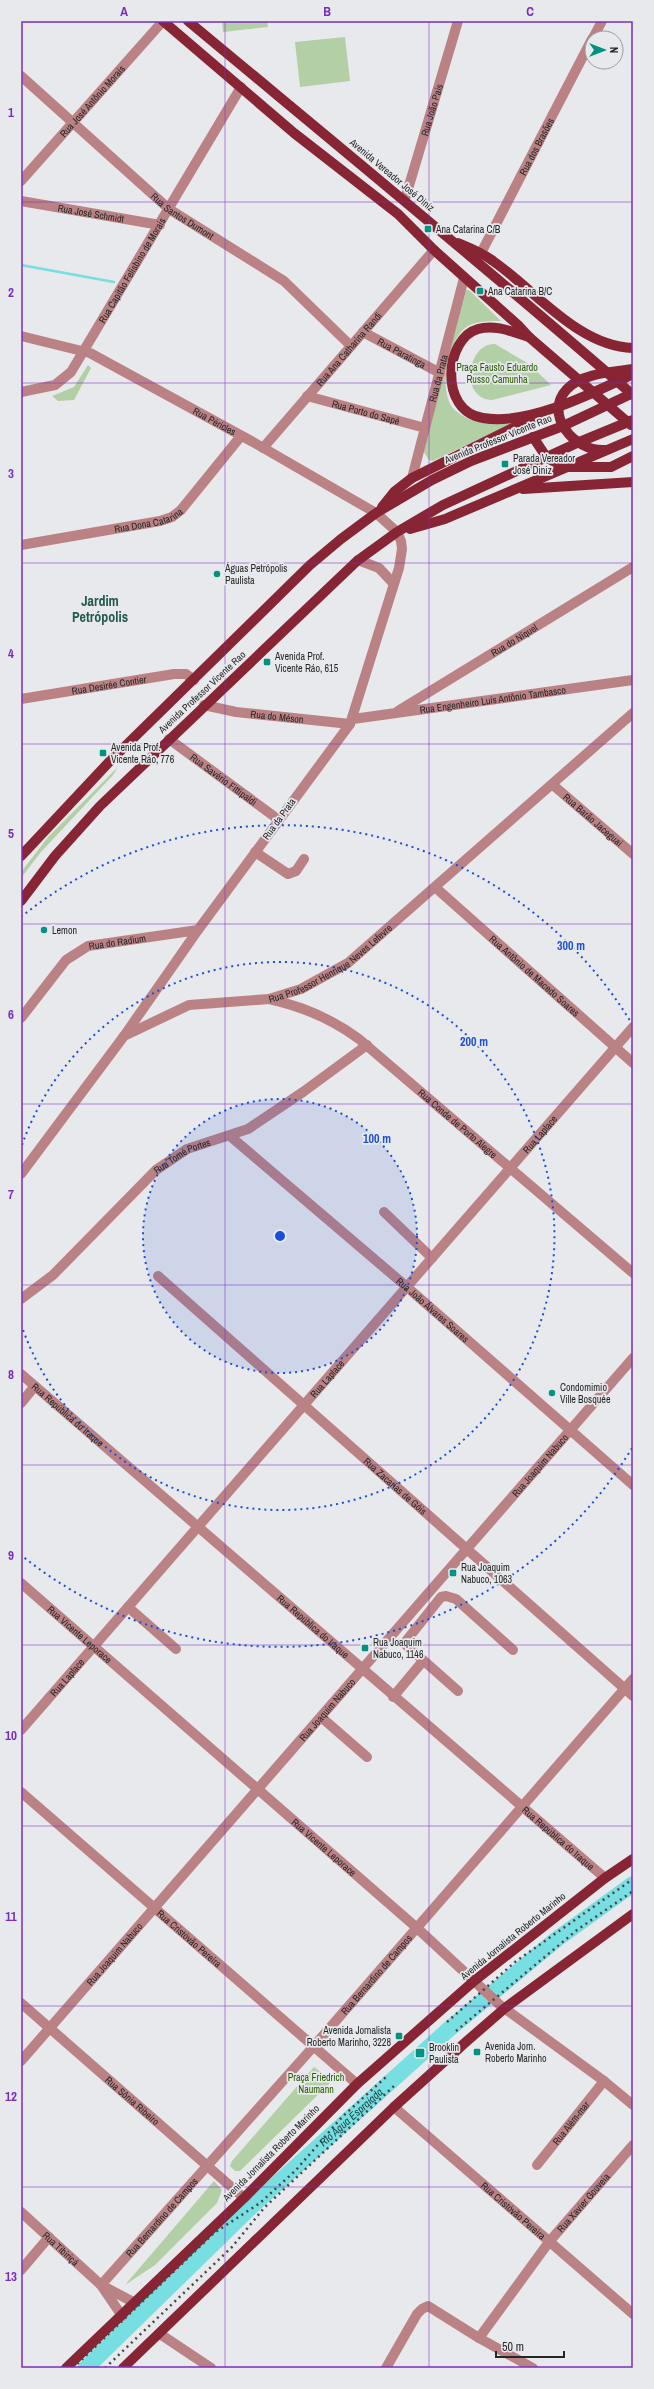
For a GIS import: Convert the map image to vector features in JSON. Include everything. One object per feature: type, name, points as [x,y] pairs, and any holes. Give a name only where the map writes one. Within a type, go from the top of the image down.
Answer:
[{"type":"main road","points":[[163,21],[294,133],[398,214],[434,250],[519,326],[529,337],[633,426]]},
{"type":"main road","name":"Avenida Vereador José Diniz","points":[[188,21],[405,199],[445,237],[535,310],[633,394]]},
{"type":"main road","points":[[445,237],[481,253],[517,278],[586,335],[606,344],[633,348]]},
{"type":"main road","points":[[529,337],[500,328],[477,329],[464,339],[456,354],[451,380],[452,392],[459,404],[470,414],[484,419],[546,411]]},
{"type":"main road","points":[[608,449],[590,448],[577,443],[569,436],[563,426],[558,407],[562,395],[577,381],[633,369]]},
{"type":"main road","name":"Avenida Professor Vicente Rao","points":[[376,514],[394,492],[412,478],[503,435],[546,411],[633,374]]},
{"type":"main road","name":"Avenida Professor Vicente Rao","points":[[21,856],[110,761],[310,565],[341,538],[376,514],[460,466],[563,426],[633,394]]},
{"type":"main road","name":"Avenida Professor Vicente Rao","points":[[21,901],[55,856],[100,806],[204,705],[358,560],[397,532],[443,505],[577,443],[633,420]]},
{"type":"main road","points":[[533,437],[547,458],[565,467],[611,467],[633,456]]},
{"type":"main road","name":"Avenida Professor Vicente Rao","points":[[397,532],[445,519],[633,439]]},
{"type":"main road","points":[[513,489],[633,482]]},
{"type":"main road","name":"Avenida Jornalista Roberto Marinho","points":[[66,2368],[244,2198],[357,2084],[605,1878],[633,1859]]},
{"type":"main road","points":[[123,2368],[394,2107],[503,2006],[633,1914]]},
{"type":"street","name":"Rua José Antônio Morais","points":[[21,181],[163,21]]},
{"type":"street","name":"Rua João Pais","points":[[405,199],[458,21]]},
{"type":"street","name":"Rua dos Brasões","points":[[597,30],[602,21]]},
{"type":"street","name":"Rua dos Brasões","points":[[481,253],[584,54]]},
{"type":"street","name":"Rua Santos Dumont","points":[[21,76],[169,210],[284,281],[352,346]]},
{"type":"street","name":"Rua Capitão Felisbino de Morais","points":[[21,392],[55,385],[71,372],[85,351],[241,87]]},
{"type":"street","name":"Rua José Schmidt","points":[[21,201],[160,225]]},
{"type":"street","name":"Rua Ana Catharina Randi","points":[[263,448],[434,250]]},
{"type":"street","name":"Rua da Prata","points":[[412,478],[464,278]]},
{"type":"street","name":"Rua Paratinga","points":[[363,332],[440,373]]},
{"type":"street","name":"Rua Péricles","points":[[21,336],[85,351],[263,448],[376,514],[397,532]]},
{"type":"street","name":"Rua Porto do Sapé","points":[[307,396],[425,428]]},
{"type":"street","name":"Rua Dona Catarina","points":[[21,545],[160,521],[172,517],[181,510],[241,436]]},
{"type":"street","name":"Rua da Prata","points":[[124,1036],[198,930],[352,722],[393,583],[399,568],[402,549],[397,532]]},
{"type":"street","points":[[358,560],[379,568],[393,583]]},
{"type":"street","name":"Rua do Níquel","points":[[394,713],[633,567]]},
{"type":"street","name":"Rua Desirée Contier","points":[[21,698],[174,674],[186,674],[194,680]]},
{"type":"street","name":"Rua Engenheiro Luís Antônio Tambasco","points":[[352,722],[394,713],[633,680]]},
{"type":"street","name":"Rua do Méson","points":[[204,705],[236,712],[352,722]]},
{"type":"street","name":"Rua Professor Henrique Neves Lefevre","points":[[21,1174],[124,1036],[189,1005],[268,999],[300,989],[348,963],[436,888],[633,713]]},
{"type":"street","name":"Rua Savério Fittipaldi","points":[[169,739],[278,820]]},
{"type":"street","name":"Rua Barão Jaceguai","points":[[553,785],[633,854]]},
{"type":"street","points":[[255,852],[288,874],[296,871],[304,859]]},
{"type":"street","name":"Rua Antônio de Macedo Soares","points":[[436,888],[633,1063]]},
{"type":"street","name":"Rua do Radium","points":[[21,1018],[55,972],[66,960],[88,946],[198,930]]},
{"type":"street","name":"Rua Conde de Porto Alegre","points":[[268,999],[287,1003],[325,1018],[367,1045],[633,1272]]},
{"type":"street","name":"Rua Laplace","points":[[21,1730],[633,1027]]},
{"type":"street","name":"Rua Tomé Portes","points":[[21,1299],[53,1275],[156,1170],[187,1149],[248,1129],[367,1045]]},
{"type":"street","name":"Rua João Álvares Soares","points":[[230,1136],[407,1287],[633,1485]]},
{"type":"street","points":[[384,1212],[432,1258]]},
{"type":"street","name":"Rua Zacarias de Góis","points":[[158,1276],[633,1696]]},
{"type":"street","name":"Rua Joaquim Nabuco","points":[[21,2061],[321,1718],[466,1548],[572,1430],[633,1358]]},
{"type":"street","name":"Rua República do Iraque","points":[[21,1374],[199,1526],[393,1697],[605,1878]]},
{"type":"street","points":[[21,1403],[35,1386]]},
{"type":"street","name":"Rua Vicente Leporace","points":[[21,1583],[93,1648],[258,1789],[417,1928],[477,1984],[503,2006],[604,2081],[633,2105]]},
{"type":"street","points":[[458,1691],[408,1648],[406,1641],[441,1597],[446,1596],[456,1599],[513,1650]]},
{"type":"street","points":[[128,1607],[176,1649]]},
{"type":"street","points":[[393,1697],[423,1661]]},
{"type":"street","name":"Rua Bernardino de Campos","points":[[101,2285],[314,2046],[633,1679]]},
{"type":"street","points":[[321,1718],[367,1757]]},
{"type":"street","name":"Rua Cristóvão Pereira","points":[[21,1792],[357,2084]]},
{"type":"street","name":"Rua Sônia Ribeiro","points":[[21,2003],[244,2198]]},
{"type":"street","name":"Rua Além-mar","points":[[537,2165],[604,2081]]},
{"type":"street","name":"Rua Cristóvão Pereira","points":[[394,2107],[633,2314]]},
{"type":"street","name":"Rua Xavier Gouveia","points":[[479,2338],[549,2242],[633,2145]]},
{"type":"street","name":"Rua Tibiriçá","points":[[21,2212],[101,2285],[122,2316]]},
{"type":"street","points":[[21,2270],[49,2237]]},
{"type":"street","name":"Rua Tibiriçá","points":[[101,2285],[135,2303]]},
{"type":"street","points":[[386,2368],[417,2314],[425,2307],[432,2307],[479,2338],[533,2368]]},
{"type":"street","points":[[160,2334],[201,2365],[212,2368]]},
{"type":"green space","points":[[222,21],[267,21],[268,27],[223,32]]},
{"type":"green space","points":[[345,37],[350,81],[300,87],[295,42]]},
{"type":"green space","points":[[466,290],[469,290],[501,321],[488,321],[472,324],[461,332],[450,353],[447,366],[447,392],[450,402],[455,410],[461,415],[474,421],[510,424],[433,461],[429,460],[423,451]]},
{"type":"green space","name":"Praça Fausto Eduardo Russo Camunha","points":[[495,344],[529,364],[551,385],[492,400],[482,397],[475,391],[471,382],[473,361],[478,352],[485,346]]},
{"type":"green space","points":[[88,365],[91,368],[74,400],[58,401],[52,396],[74,387]]},
{"type":"green space","points":[[118,767],[113,775],[41,852],[21,878],[21,872],[49,836]]},
{"type":"green space","name":"Praça Friedrich Naumann","points":[[314,2067],[330,2079],[329,2084],[240,2171],[235,2171],[230,2166],[232,2161]]},
{"type":"green space","points":[[214,2181],[222,2190],[217,2203],[155,2265],[125,2285]]},
{"type":"waterway","points":[[21,265],[114,282]]},
{"type":"waterway","name":"Rio Água Espraiada","points":[[86,2368],[252,2206],[448,2030],[557,1939],[633,1884]]},
{"type":"railway","points":[[447,2022],[515,1962],[633,1879]]},
{"type":"railway","points":[[456,2031],[577,1930],[633,1891]]},
{"type":"railway","points":[[73,2368],[214,2233],[260,2203],[296,2170],[342,2117],[387,2076]]},
{"type":"railway","points":[[105,2368],[232,2247],[264,2208],[395,2085]]},
{"type":"place","name":"Ana Catarina C/B","points":[[428,229]]},
{"type":"place","name":"Ana Catarina B/C","points":[[480,291]]},
{"type":"place","name":"Parada Vereador José Diniz","points":[[505,464]]},
{"type":"place","name":"Águas Petrópolis Paulista","points":[[217,574]]},
{"type":"place","name":"Avenida Prof. Vicente Ráo, 615","points":[[267,662]]},
{"type":"place","name":"Avenida Prof. Vicente Ráo, 776","points":[[103,753]]},
{"type":"place","name":"Lemon","points":[[44,930]]},
{"type":"place","name":"Condomimio Ville Bosquée","points":[[552,1393]]},
{"type":"place","name":"Rua Joaquim Nabuco, 1063","points":[[453,1573]]},
{"type":"place","name":"Rua Joaquim Nabuco, 1146","points":[[365,1648]]},
{"type":"place","name":"Avenida Jornalista Roberto Marinho, 3228","points":[[399,2036]]},
{"type":"place","name":"Avenida Jorn. Roberto Marinho","points":[[477,2052]]},
{"type":"place","name":"Brooklin Paulista","points":[[420,2053]]},
{"type":"district","name":"Jardim Petrópolis","points":[[100,610]]}]
